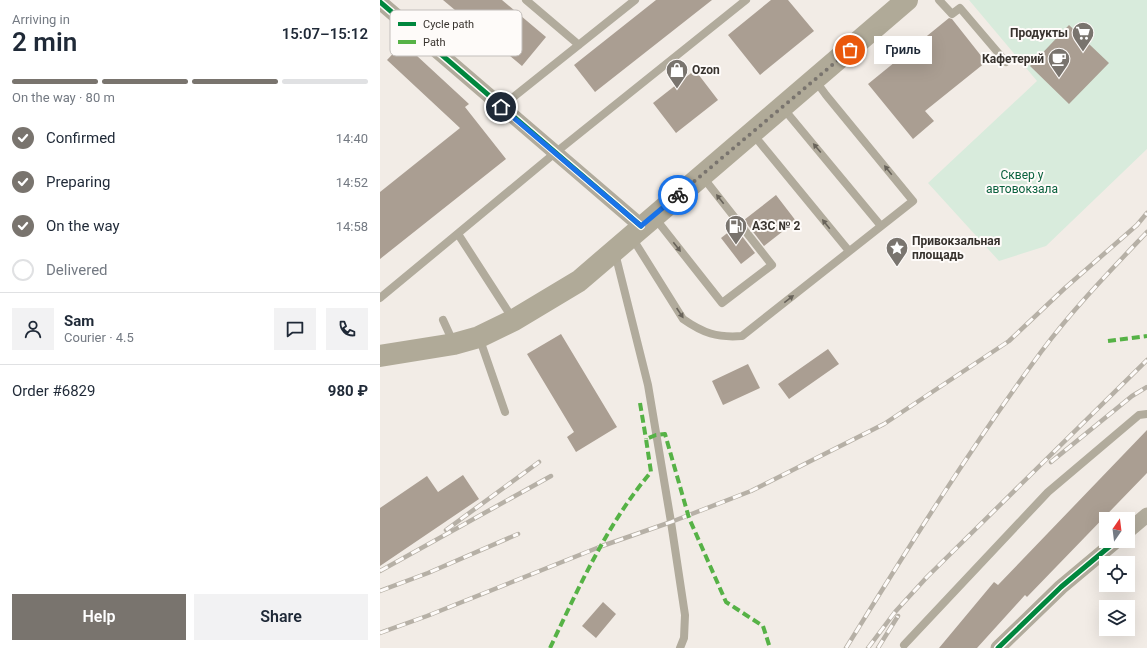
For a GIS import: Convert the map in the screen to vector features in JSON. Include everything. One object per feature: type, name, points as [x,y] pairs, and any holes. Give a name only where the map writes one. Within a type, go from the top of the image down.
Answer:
[{"type":"main road","points":[[380,356],[454,344],[479,336],[514,320],[579,281],[751,132],[907,0]]},
{"type":"street","points":[[380,2],[390,11]]},
{"type":"street","points":[[442,56],[642,226]]},
{"type":"street","points":[[1135,524],[1147,514]]},
{"type":"street","points":[[998,648],[1060,587],[1107,548]]},
{"type":"lane","points":[[526,0],[579,45]]},
{"type":"lane","points":[[501,107],[635,0]]},
{"type":"lane","points":[[380,298],[555,153],[746,0]]},
{"type":"lane","points":[[939,0],[952,14],[960,8],[1006,62]]},
{"type":"lane","points":[[642,226],[659,281],[683,319],[696,328],[709,334],[725,337],[742,336],[913,201],[862,136],[826,95],[815,79]]},
{"type":"lane","points":[[782,106],[881,226]]},
{"type":"lane","points":[[751,132],[849,251]]},
{"type":"lane","points":[[642,226],[722,303],[772,265],[701,175]]},
{"type":"lane","points":[[458,234],[514,320]]},
{"type":"lane","points":[[614,250],[648,385],[685,615],[684,638],[681,648]]},
{"type":"lane","points":[[443,320],[454,344]]},
{"type":"lane","points":[[479,336],[505,412]]},
{"type":"lane","points":[[904,645],[1048,492],[1139,415],[1147,414]]},
{"type":"green space","name":"Сквер у автовокзала","points":[[969,0],[1147,0],[1147,149],[1046,246],[999,261],[928,183],[1037,81]]},
{"type":"building","points":[[443,0],[502,0],[514,10],[455,10]]},
{"type":"building","points":[[656,0],[712,0],[595,92],[574,65]]},
{"type":"building","points":[[771,0],[788,0],[814,31],[760,75],[728,35]]},
{"type":"building","points":[[522,17],[546,37],[522,66],[510,56],[522,56]]},
{"type":"building","points":[[949,18],[952,19],[986,62],[925,111],[934,121],[913,139],[868,84]]},
{"type":"building","points":[[1069,25],[1109,63],[1069,104],[1030,66]]},
{"type":"building","points":[[391,56],[417,56],[469,104],[465,107],[506,159],[380,259],[380,192],[460,128],[387,60]]},
{"type":"building","points":[[695,70],[718,100],[676,133],[653,103]]},
{"type":"building","points":[[776,195],[796,221],[764,246],[744,220]]},
{"type":"building","points":[[735,227],[755,253],[741,264],[721,238]]},
{"type":"building","points":[[561,334],[617,427],[576,452],[567,437],[574,432],[527,354]]},
{"type":"building","points":[[828,349],[839,364],[789,399],[778,384]]},
{"type":"building","points":[[748,364],[760,388],[723,405],[712,381]]},
{"type":"building","points":[[1147,430],[1147,473],[1109,512],[1099,512],[1099,523],[1027,597],[1025,595],[977,648],[939,648],[994,582],[998,585]]},
{"type":"building","points":[[463,475],[479,499],[380,566],[380,508],[427,476],[438,492]]},
{"type":"building","points":[[603,602],[616,614],[596,638],[582,626]]},
{"type":"railway","points":[[380,633],[427,616],[602,546],[671,522],[751,491],[884,424],[1009,341],[1065,288],[1137,225],[1147,213]]},
{"type":"railway","points":[[846,648],[916,535],[990,424],[1041,352],[1079,305],[1147,232]]},
{"type":"railway","points":[[868,648],[895,612],[927,577],[1147,360]]},
{"type":"railway","points":[[1051,462],[1132,396],[1147,387]]},
{"type":"railway","points":[[446,530],[539,462]]},
{"type":"railway","points":[[380,571],[551,476]]},
{"type":"railway","points":[[380,591],[428,573],[518,534]]},
{"type":"railway","points":[[878,648],[898,616]]},
{"type":"marked path","points":[[1108,341],[1147,336]]},
{"type":"marked path","points":[[640,403],[646,439]]},
{"type":"marked path","points":[[550,648],[583,579],[607,534],[635,492],[651,472],[646,439],[656,435],[665,434],[689,518],[726,602],[763,626],[770,648]]},
{"type":"cycle path","points":[[380,2],[390,11]]},
{"type":"cycle path","points":[[443,56],[641,226]]},
{"type":"cycle path","points":[[998,648],[1061,587],[1108,548]]},
{"type":"way so far","points":[[678,195],[850,50]]},
{"type":"place","name":"Гриль","points":[[850,50]]},
{"type":"place","name":"Продукты","points":[[1083,52]]},
{"type":"place","name":"Кафетерий","points":[[1059,78]]},
{"type":"place","name":"Ozon","points":[[677,90]]},
{"type":"place","name":"АЗС № 2","points":[[736,246]]},
{"type":"place","name":"Привокзальная площадь","points":[[897,268]]},
{"type":"route","points":[[501,107],[641,226],[678,195]]}]
